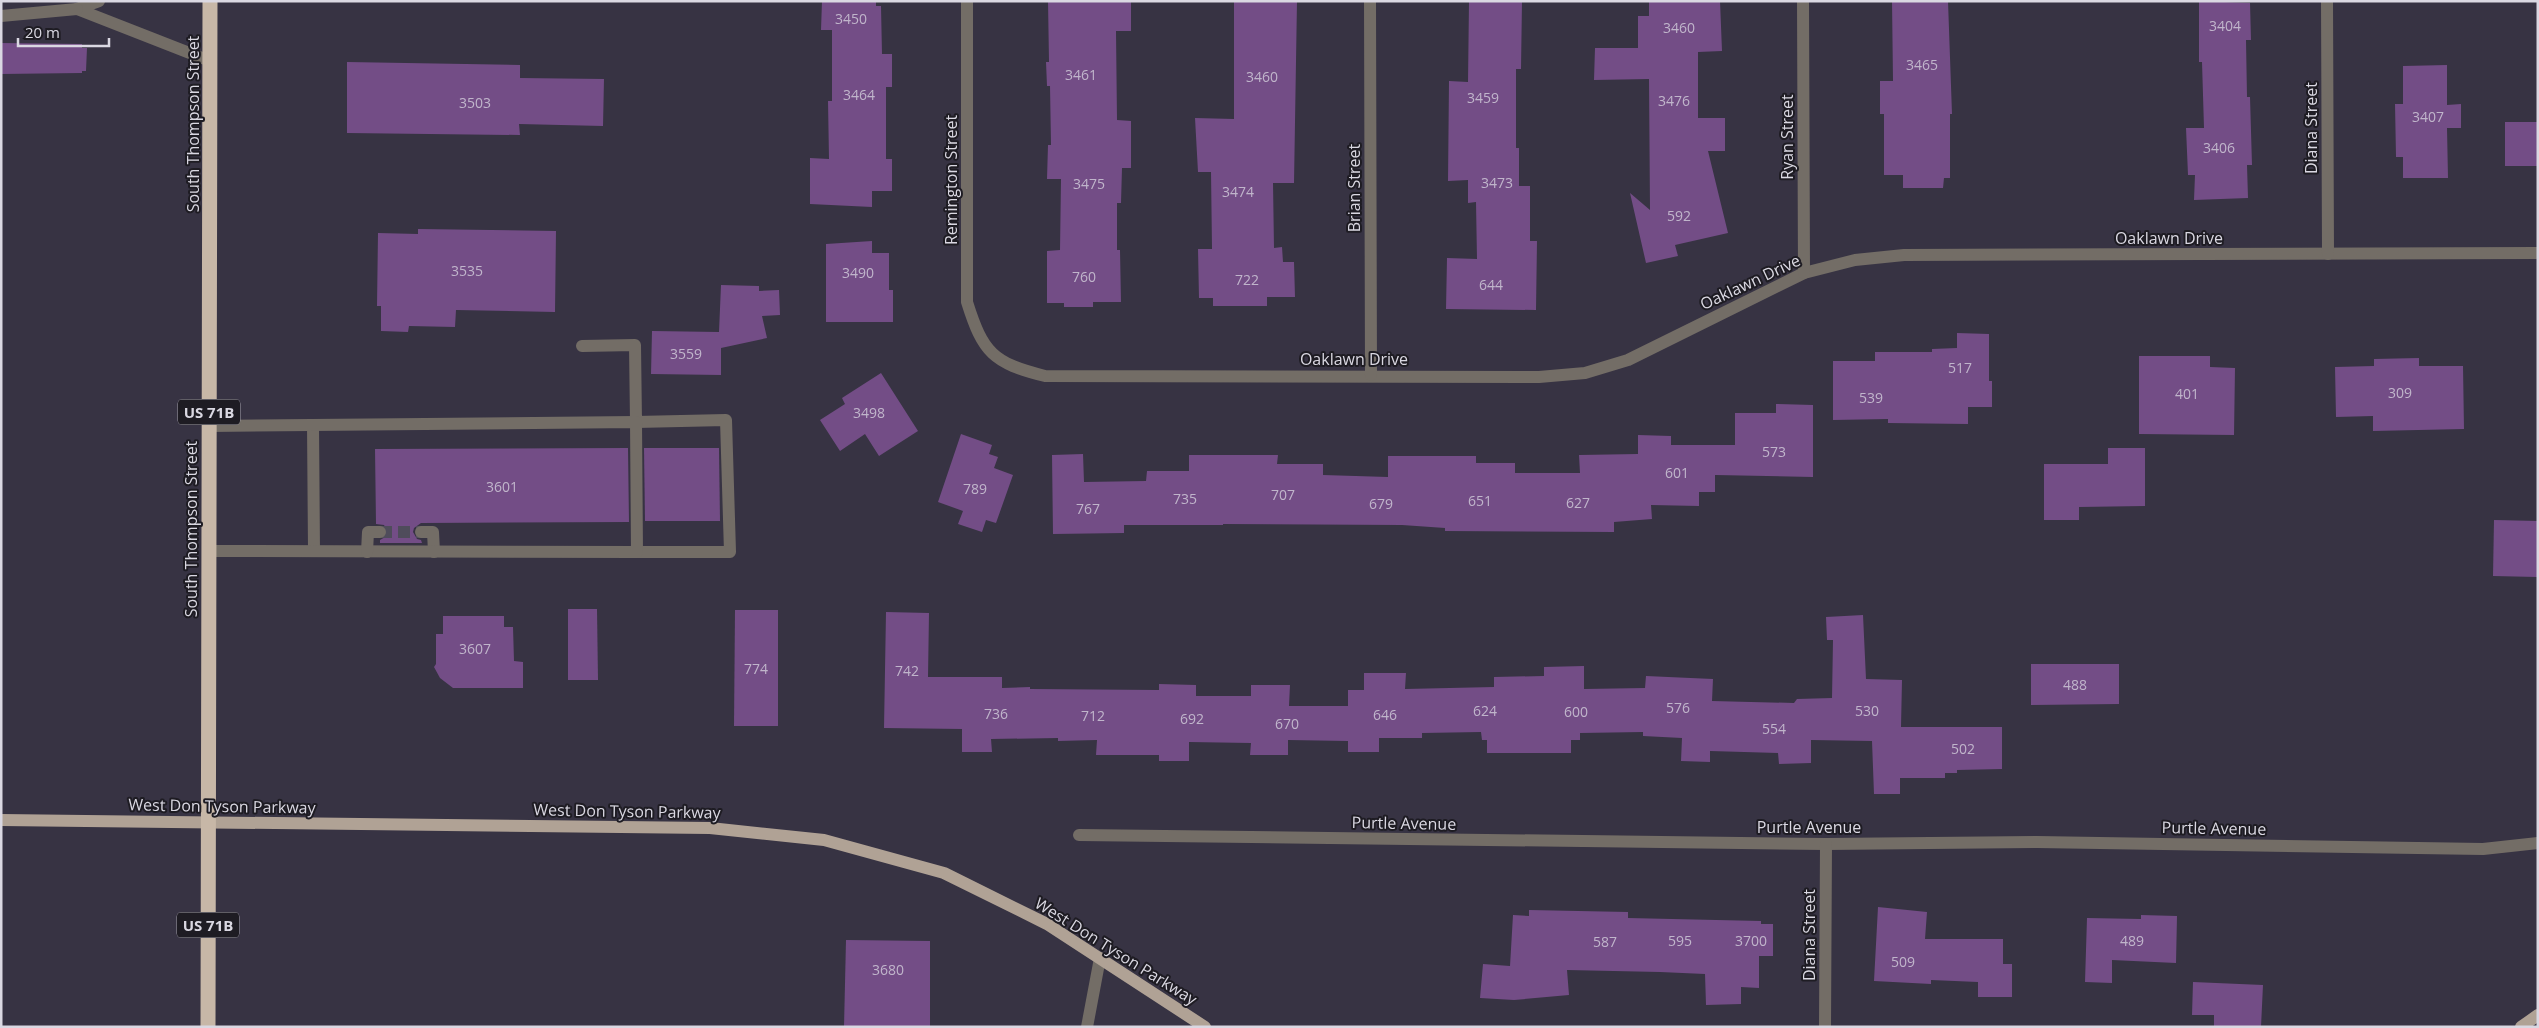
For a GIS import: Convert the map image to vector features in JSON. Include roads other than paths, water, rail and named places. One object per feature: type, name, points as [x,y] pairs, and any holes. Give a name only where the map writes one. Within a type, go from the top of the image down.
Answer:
[{"type":"highway","name":"South Thompson Street","points":[[208,1027],[210,1]]},
{"type":"main road","name":"West Don Tyson Parkway","points":[[1,820],[701,828],[824,840],[944,873],[1047,924],[1205,1027]]},
{"type":"main road","points":[[2521,1027],[2538,1015]]},
{"type":"street","points":[[1,16],[78,9],[99,1]]},
{"type":"street","name":"Remington Street","points":[[967,1],[967,302],[976,331],[990,354]]},
{"type":"street","name":"Brian Street","points":[[1370,1],[1371,375]]},
{"type":"street","name":"Ryan Street","points":[[1803,1],[1804,273]]},
{"type":"street","name":"Diana Street","points":[[2326,1],[2328,254]]},
{"type":"street","points":[[78,9],[210,61]]},
{"type":"street","name":"Oaklawn Drive","points":[[990,354],[1016,369],[1045,376],[1371,375],[1539,377],[1585,373],[1628,360],[1804,273],[1855,260],[1904,255],[2538,253]]},
{"type":"street","points":[[582,346],[635,345],[637,552]]},
{"type":"street","points":[[208,551],[730,552],[726,420],[209,426]]},
{"type":"street","points":[[313,425],[314,551]]},
{"type":"street","points":[[368,552],[368,532],[380,532]]},
{"type":"street","points":[[421,532],[433,532],[434,552]]},
{"type":"street","name":"Purtle Avenue","points":[[1079,836],[1826,844],[2037,842],[2483,849],[2538,843]]},
{"type":"street","name":"Diana Street","points":[[1825,1027],[1826,844]]},
{"type":"street","points":[[1087,1027],[1100,958]]},
{"type":"tunnel","points":[[380,532],[421,532]]}]
